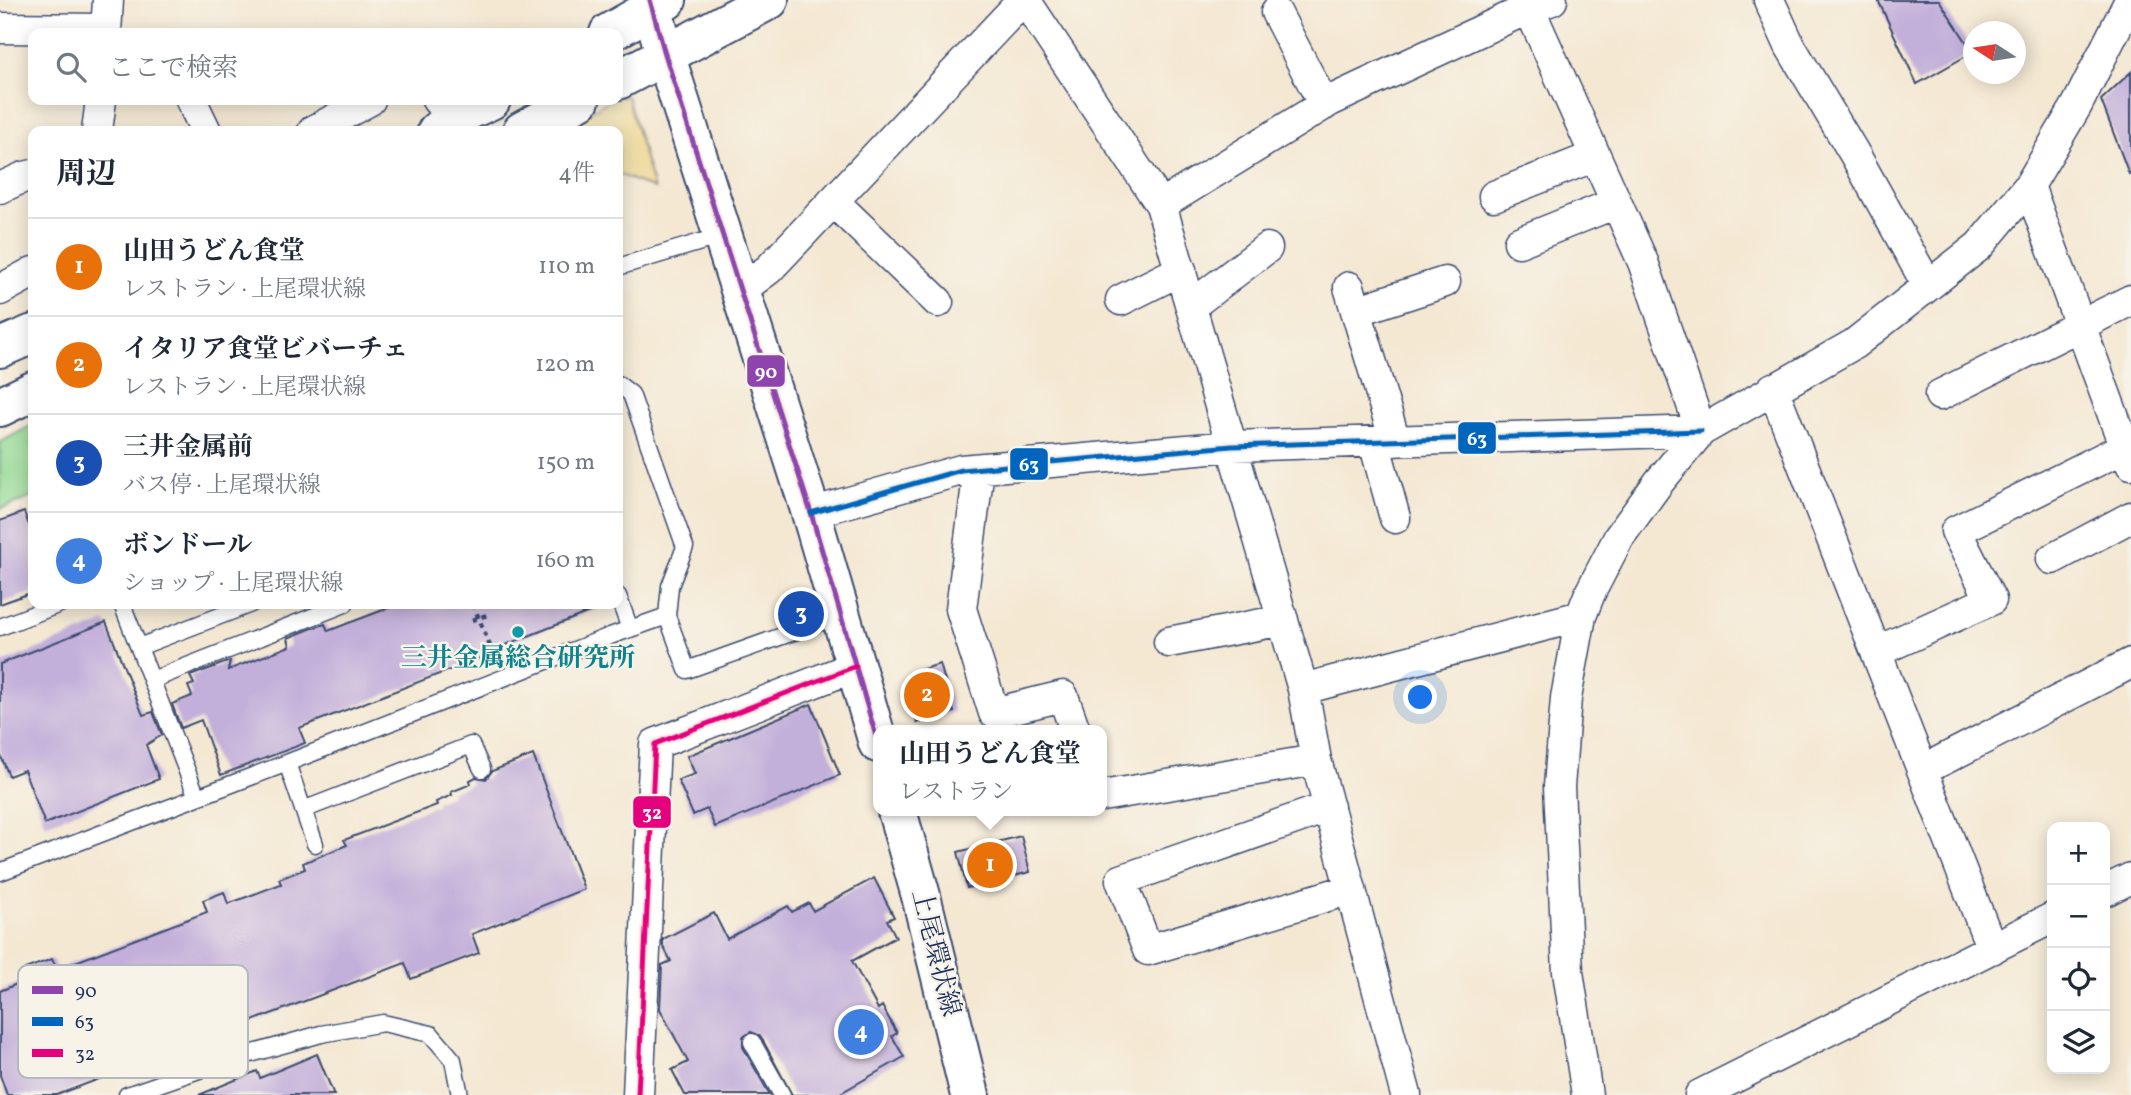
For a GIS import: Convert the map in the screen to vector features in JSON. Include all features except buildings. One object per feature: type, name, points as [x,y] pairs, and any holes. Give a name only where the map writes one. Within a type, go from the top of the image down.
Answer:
[{"type":"main road","points":[[623,77],[769,0]]},
{"type":"main road","points":[[617,28],[656,2],[665,54],[811,513],[873,726]]},
{"type":"main road","points":[[531,126],[571,105]]},
{"type":"main road","points":[[0,407],[28,393]]},
{"type":"main road","name":"上尾環状線","points":[[898,816],[970,1095]]},
{"type":"street","points":[[106,28],[108,0]]},
{"type":"street","points":[[741,290],[769,269],[1024,0],[1161,205],[1303,689],[1317,760],[1406,1095]]},
{"type":"street","points":[[1769,0],[1790,46],[1854,153],[1928,286]]},
{"type":"street","points":[[1161,205],[1324,105],[1541,4],[1595,156],[1643,262],[1701,431]]},
{"type":"street","points":[[1276,12],[1324,105]]},
{"type":"street","points":[[2124,13],[2131,56]]},
{"type":"street","points":[[1587,1095],[1568,972],[1559,787],[1566,698],[1581,616],[1619,537],[1701,431],[1854,344],[1979,246],[2029,186],[2077,105],[2124,13]]},
{"type":"street","points":[[0,28],[28,29]]},
{"type":"street","points":[[98,126],[100,105]]},
{"type":"street","points":[[193,105],[204,126]]},
{"type":"street","points":[[322,126],[361,105]]},
{"type":"street","points":[[1494,196],[1595,156]]},
{"type":"street","points":[[0,188],[28,176]]},
{"type":"street","points":[[1877,652],[1992,600],[1956,531],[2128,455],[2029,186]]},
{"type":"street","points":[[833,201],[938,302]]},
{"type":"street","points":[[1518,242],[1616,203]]},
{"type":"street","points":[[1191,306],[1267,248]]},
{"type":"street","points":[[1122,300],[1181,270]]},
{"type":"street","points":[[0,290],[28,275]]},
{"type":"street","points":[[1395,518],[1385,441],[1352,299],[1445,282]]},
{"type":"street","points":[[1940,395],[2131,300]]},
{"type":"street","points":[[1773,388],[1992,949]]},
{"type":"street","points":[[811,513],[961,470],[1232,446],[1701,431]]},
{"type":"street","points":[[979,469],[961,609],[994,713],[1063,696],[1073,725]]},
{"type":"street","points":[[2052,559],[2131,517]]},
{"type":"street","points":[[1303,689],[1581,616]]},
{"type":"street","points":[[1169,642],[1283,620]]},
{"type":"street","points":[[1923,770],[2131,663]]},
{"type":"street","points":[[638,1095],[655,744],[856,666]]},
{"type":"street","points":[[1107,795],[1317,760]]},
{"type":"street","points":[[1329,807],[1121,880],[1148,950],[1351,889]]},
{"type":"street","points":[[2110,888],[2131,878]]},
{"type":"street","points":[[1700,1095],[2047,921]]},
{"type":"lane","points":[[623,265],[724,235]]},
{"type":"lane","points":[[623,388],[631,394],[685,547],[670,586],[667,616],[687,670],[841,615]]},
{"type":"lane","points":[[0,627],[47,609]]},
{"type":"lane","points":[[124,609],[197,797]]},
{"type":"lane","points":[[139,647],[238,609]]},
{"type":"lane","points":[[152,680],[332,609]]},
{"type":"lane","points":[[623,609],[630,629]]},
{"type":"lane","points":[[0,872],[667,616]]},
{"type":"lane","points":[[303,810],[471,745],[482,769]]},
{"type":"lane","points":[[287,763],[315,844]]},
{"type":"lane","points":[[248,1055],[309,1037],[383,1023],[431,1034],[453,1060],[460,1095]]},
{"type":"lane","points":[[752,1042],[782,1095]]},
{"type":"lane","points":[[127,1095],[176,1078]]},
{"type":"path","points":[[475,609],[502,678]]},
{"type":"path","points":[[472,620],[491,614]]},
{"type":"green space","points":[[28,428],[28,499],[0,509],[0,442]]},
{"type":"sand","points":[[627,96],[654,189],[623,176],[623,126],[569,126],[602,105],[623,105],[623,97]]},
{"type":"transit line","name":"90","points":[[650,0],[811,513],[873,726]]},
{"type":"transit line","name":"63","points":[[811,513],[961,470],[1232,446],[1701,431]]},
{"type":"transit line","name":"32","points":[[638,1095],[655,744],[856,666]]},
{"type":"place","name":"三井金属前","points":[[801,614]]},
{"type":"place","name":"三井金属総合研究所","points":[[518,632]]},
{"type":"place","name":"イタリア食堂ビバーチェ","points":[[927,695]]},
{"type":"place","name":"山田うどん食堂","points":[[990,865]]},
{"type":"place","name":"ボンドール","points":[[861,1032]]}]
